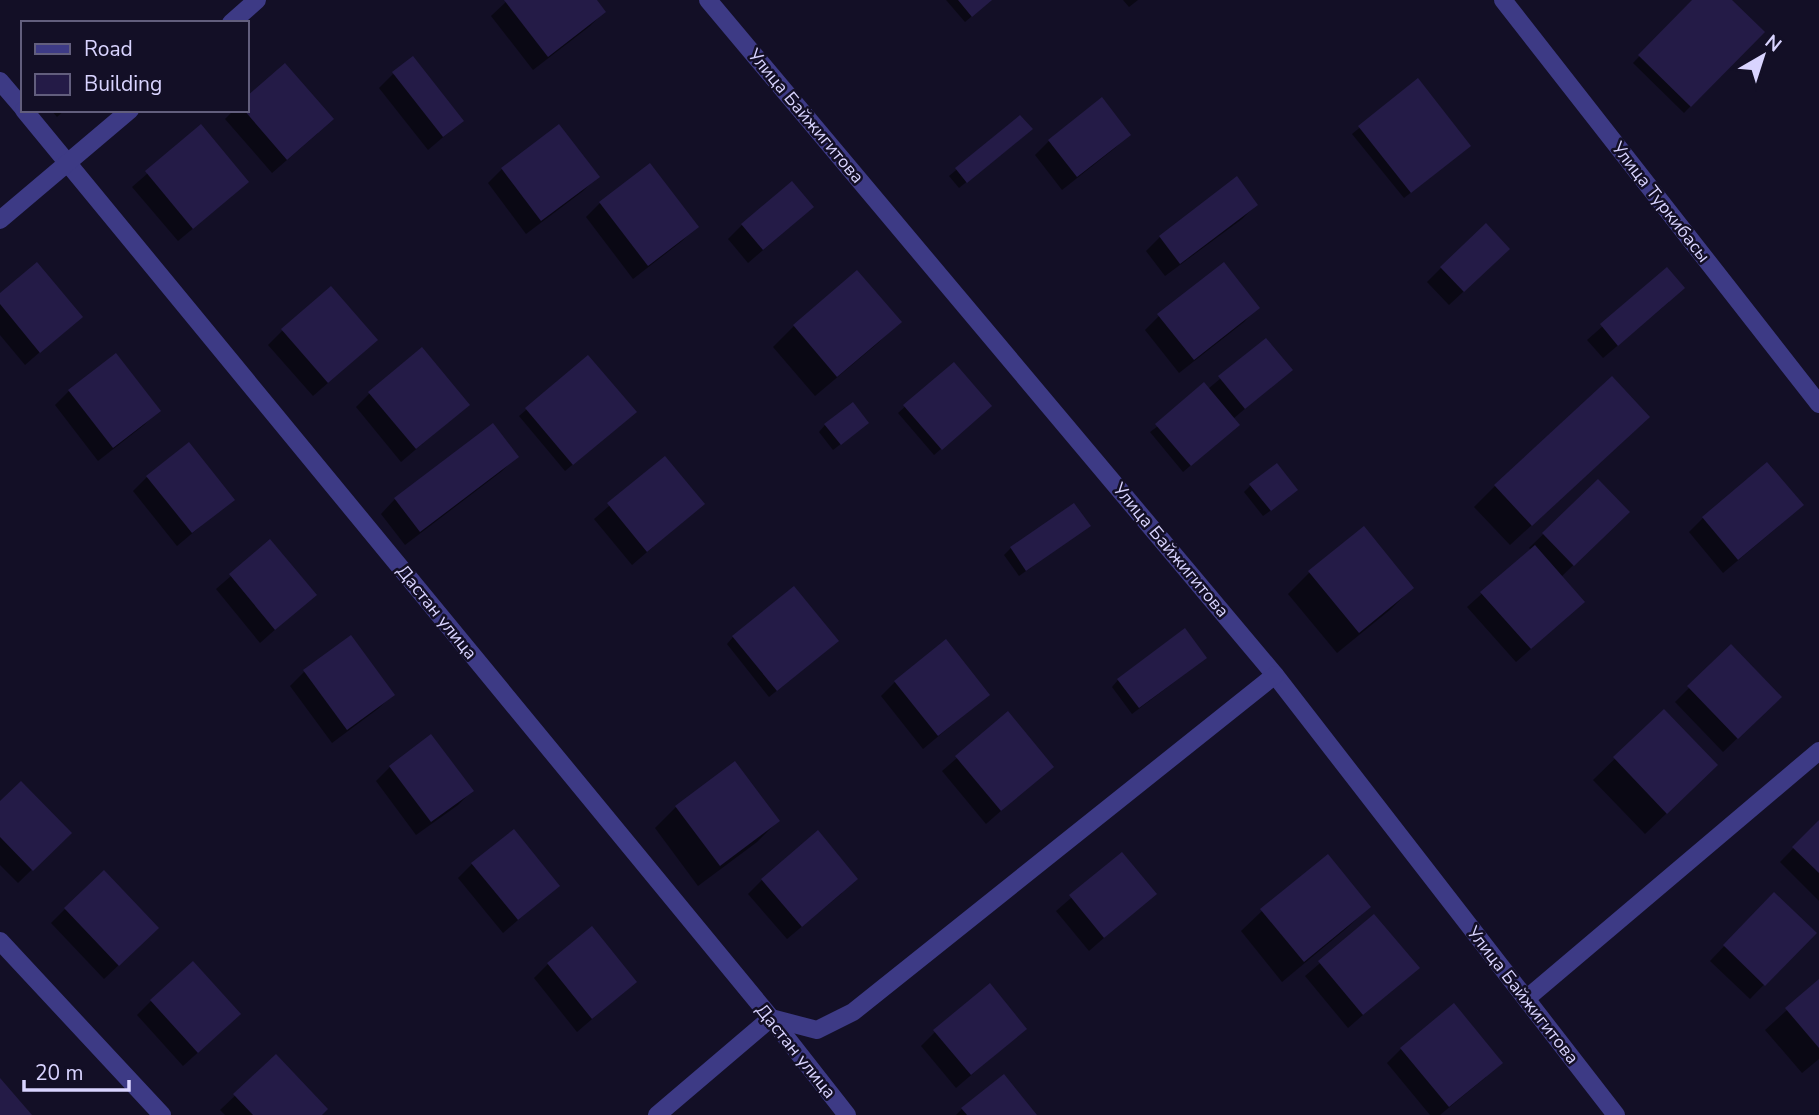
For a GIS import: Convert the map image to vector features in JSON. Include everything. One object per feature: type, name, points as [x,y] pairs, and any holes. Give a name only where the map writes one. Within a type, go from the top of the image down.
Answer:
[{"type":"street","points":[[233,21],[257,0]]},
{"type":"street","name":"Улица Байжигитова","points":[[708,0],[1275,675],[1616,1115]]},
{"type":"street","name":"Улица Туркибасы","points":[[1503,0],[1819,404]]},
{"type":"street","name":"Дастан улица","points":[[0,81],[21,106]]},
{"type":"street","name":"Дастан улица","points":[[26,112],[771,1018],[847,1115]]},
{"type":"street","points":[[0,220],[128,112]]},
{"type":"street","points":[[657,1115],[771,1018],[817,1030],[853,1012],[1275,675]]},
{"type":"street","points":[[1526,999],[1819,751]]},
{"type":"street","points":[[0,941],[162,1115]]},
{"type":"building","points":[[504,0],[597,0],[606,12],[548,57]]},
{"type":"building","points":[[958,0],[992,0],[972,17]]},
{"type":"building","points":[[1692,0],[1732,0],[1765,32],[1691,107],[1638,55]]},
{"type":"building","points":[[413,56],[464,121],[443,137],[392,72]]},
{"type":"building","points":[[285,63],[334,119],[287,160],[246,112],[248,112],[248,95]]},
{"type":"building","points":[[1418,78],[1471,146],[1411,193],[1358,126]]},
{"type":"building","points":[[1102,97],[1131,135],[1077,177],[1048,140]]},
{"type":"building","points":[[1020,115],[1033,129],[967,183],[955,168]]},
{"type":"building","points":[[201,124],[249,182],[193,229],[145,171]]},
{"type":"building","points":[[559,124],[600,177],[541,221],[501,168]]},
{"type":"building","points":[[650,163],[699,227],[648,266],[599,202]]},
{"type":"building","points":[[1237,176],[1258,205],[1180,264],[1159,236]]},
{"type":"building","points":[[792,181],[814,207],[763,250],[741,224]]},
{"type":"building","points":[[1486,223],[1510,249],[1464,292],[1440,267]]},
{"type":"building","points":[[37,262],[83,317],[40,353],[0,304],[0,293]]},
{"type":"building","points":[[1224,262],[1260,308],[1194,360],[1157,314]]},
{"type":"building","points":[[1667,267],[1685,288],[1618,346],[1600,324]]},
{"type":"building","points":[[857,270],[902,322],[837,377],[793,325]]},
{"type":"building","points":[[331,286],[378,340],[328,383],[281,329]]},
{"type":"building","points":[[1266,338],[1293,370],[1245,409],[1218,376]]},
{"type":"building","points":[[422,347],[470,405],[416,449],[368,392]]},
{"type":"building","points":[[116,353],[161,411],[113,448],[68,390]]},
{"type":"building","points":[[588,355],[637,412],[573,465],[525,408]]},
{"type":"building","points":[[954,362],[992,406],[942,450],[903,405]]},
{"type":"building","points":[[1612,376],[1650,417],[1532,526],[1494,485]]},
{"type":"building","points":[[1204,382],[1240,425],[1191,466],[1155,424]]},
{"type":"building","points":[[853,402],[869,423],[841,445],[824,424]]},
{"type":"building","points":[[493,423],[519,457],[420,532],[394,498]]},
{"type":"building","points":[[189,442],[235,500],[192,533],[146,476]]},
{"type":"building","points":[[665,456],[705,504],[647,552],[607,503]]},
{"type":"building","points":[[1767,462],[1804,505],[1738,560],[1702,517]]},
{"type":"building","points":[[1277,463],[1298,490],[1271,511],[1249,484]]},
{"type":"building","points":[[1598,479],[1630,512],[1574,566],[1542,533]]},
{"type":"building","points":[[1074,503],[1091,526],[1026,571],[1010,547]]},
{"type":"building","points":[[1364,526],[1414,588],[1359,633],[1308,571]]},
{"type":"building","points":[[270,539],[317,595],[275,630],[229,574]]},
{"type":"building","points":[[1535,545],[1585,602],[1531,649],[1480,592]]},
{"type":"building","points":[[794,586],[839,641],[777,691],[732,636]]},
{"type":"building","points":[[1185,628],[1207,658],[1139,708],[1117,679]]},
{"type":"building","points":[[351,635],[395,695],[347,730],[303,670]]},
{"type":"building","points":[[946,639],[990,695],[938,736],[894,681]]},
{"type":"building","points":[[1731,644],[1782,697],[1738,739],[1687,686]]},
{"type":"building","points":[[1664,709],[1718,765],[1667,814],[1613,757]]},
{"type":"building","points":[[1008,711],[1054,767],[1001,811],[955,756]]},
{"type":"building","points":[[431,734],[474,791],[431,822],[389,766]]},
{"type":"building","points":[[735,761],[780,821],[720,866],[675,806]]},
{"type":"building","points":[[21,781],[72,833],[33,871],[0,837],[0,801]]},
{"type":"building","points":[[1819,820],[1819,873],[1792,847]]},
{"type":"building","points":[[514,829],[560,886],[518,920],[471,863]]},
{"type":"building","points":[[818,830],[858,879],[802,927],[761,879]]},
{"type":"building","points":[[1122,852],[1157,894],[1104,938],[1069,895]]},
{"type":"building","points":[[1328,854],[1371,907],[1304,962],[1260,909]]},
{"type":"building","points":[[104,870],[159,928],[119,966],[64,908]]},
{"type":"building","points":[[1774,892],[1817,933],[1765,986],[1723,945]]},
{"type":"building","points":[[1374,914],[1420,968],[1363,1015],[1318,961]]},
{"type":"building","points":[[592,926],[637,982],[592,1019],[547,963]]},
{"type":"building","points":[[193,961],[241,1014],[198,1053],[150,1000]]},
{"type":"building","points":[[1819,979],[1819,1048],[1785,1008]]},
{"type":"building","points":[[990,983],[1027,1029],[971,1075],[933,1030]]},
{"type":"building","points":[[1454,1003],[1503,1063],[1449,1107],[1400,1048]]},
{"type":"building","points":[[276,1054],[328,1109],[322,1115],[253,1115],[233,1094]]},
{"type":"building","points":[[1004,1074],[1037,1115],[967,1115],[961,1108]]},
{"type":"building","points":[[0,1078],[32,1115],[0,1115]]}]
